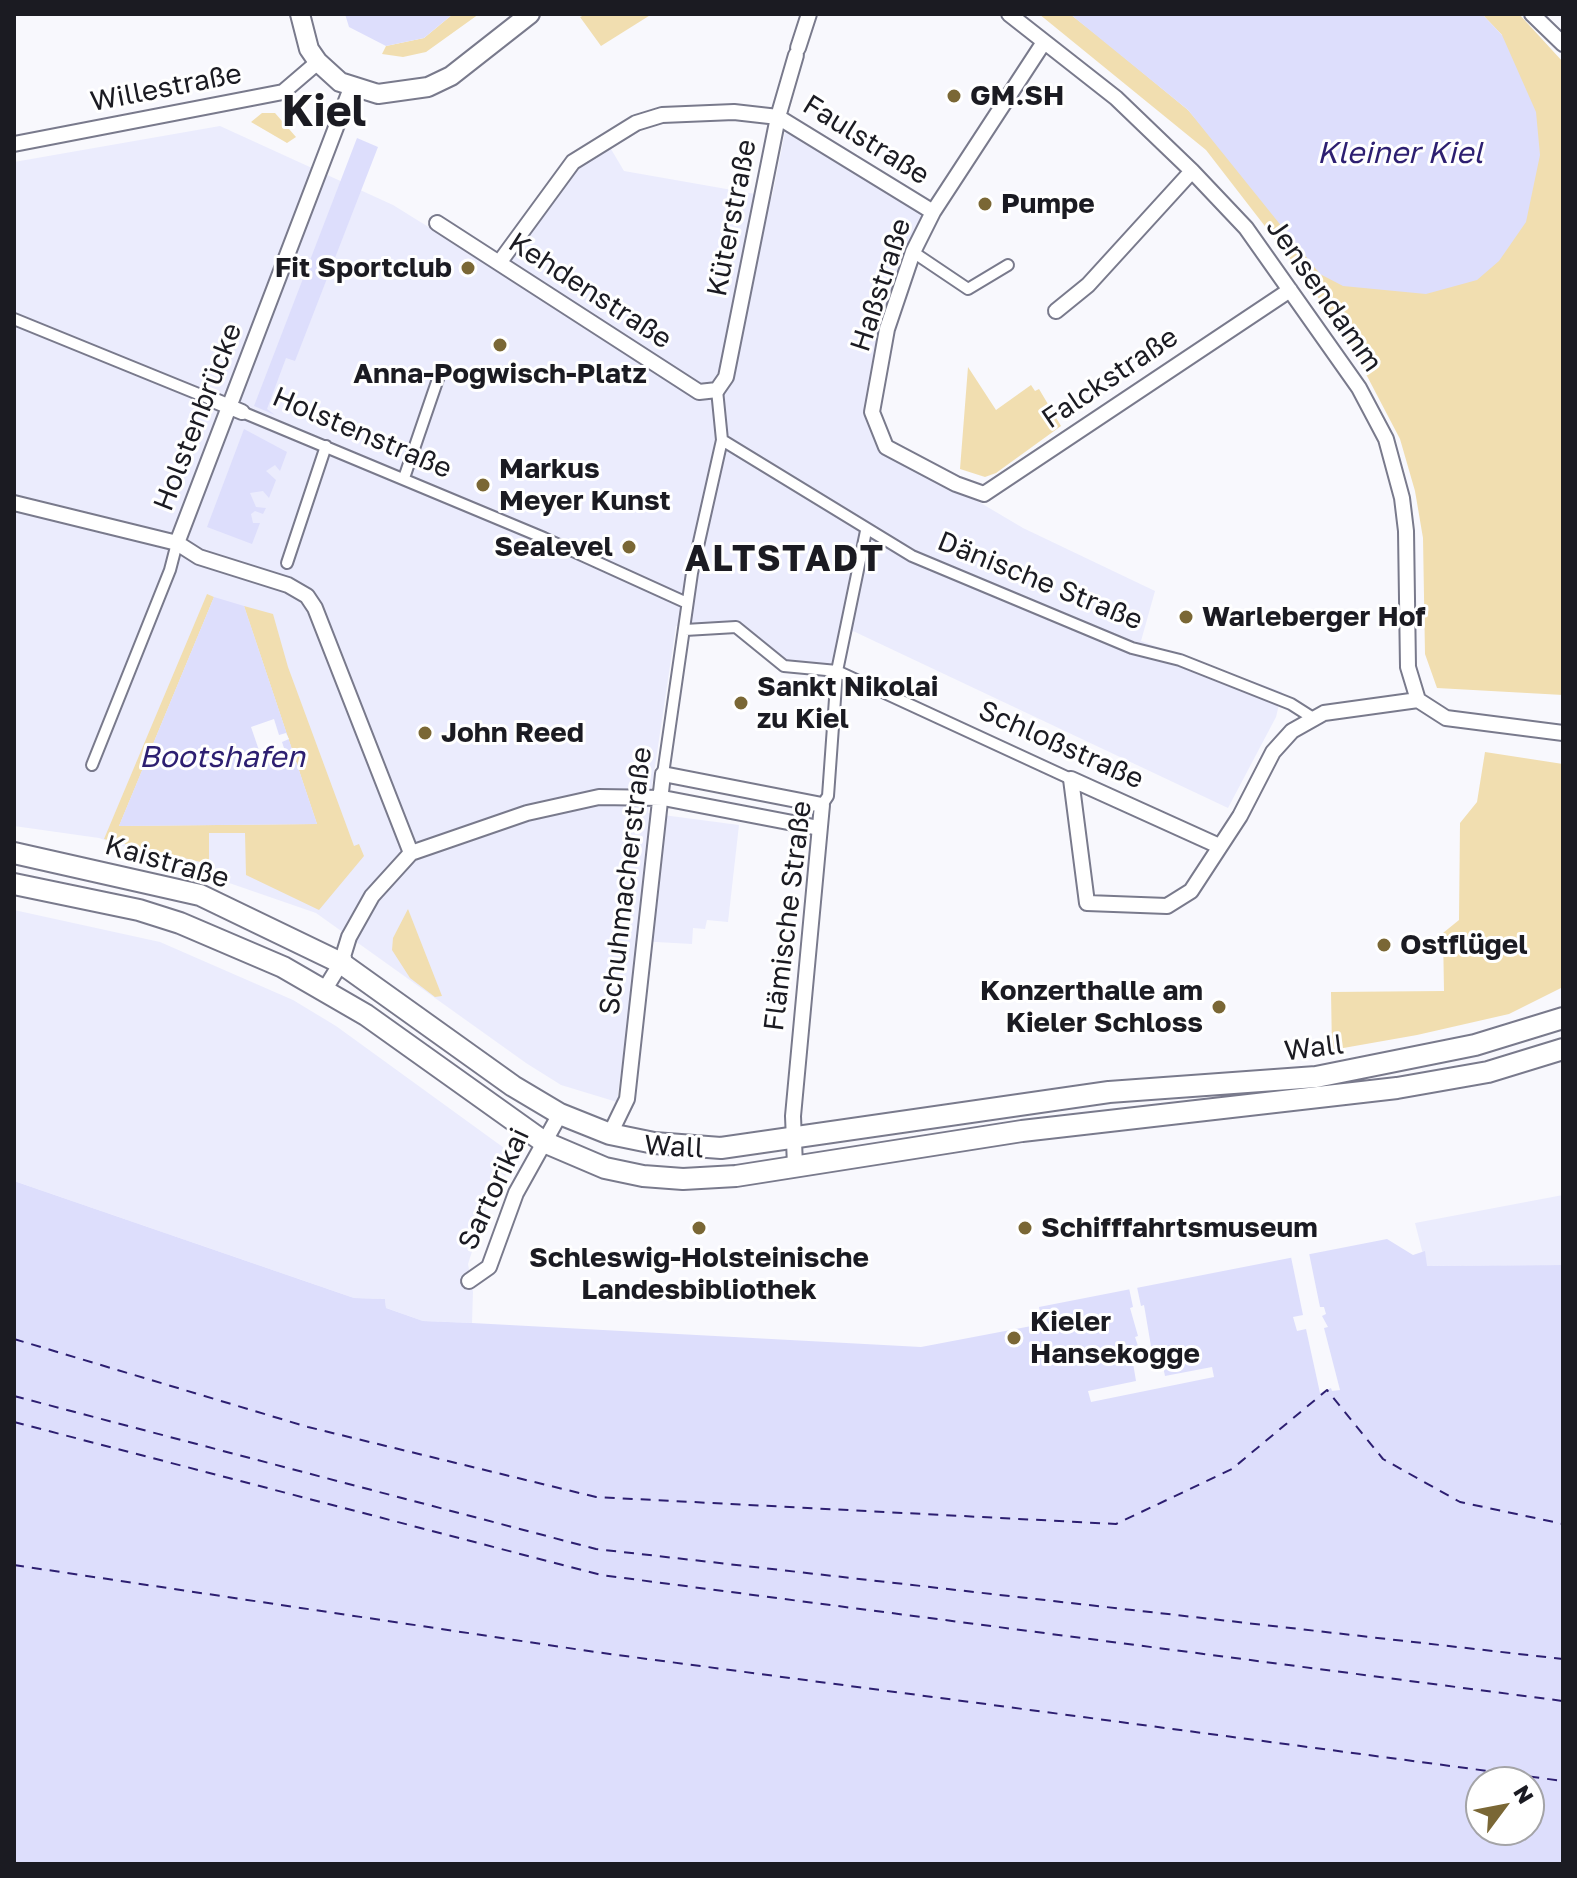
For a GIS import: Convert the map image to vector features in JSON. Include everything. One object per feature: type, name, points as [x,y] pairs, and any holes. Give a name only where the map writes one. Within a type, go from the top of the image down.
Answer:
[{"type":"main road","name":"Kaistraße","points":[[14,853],[200,895],[341,963]]},
{"type":"main road","name":"Kaistraße","points":[[14,884],[139,910],[180,923],[283,967],[325,989]]},
{"type":"main road","name":"Wall","points":[[341,963],[513,1086],[560,1114],[610,1134],[654,1143],[721,1148],[1065,1097],[1349,1073],[1475,1045],[1563,1018]]},
{"type":"main road","name":"Wall","points":[[325,989],[544,1142],[605,1168],[643,1176],[683,1179],[736,1176],[1070,1125],[1397,1088],[1488,1072],[1563,1049]]},
{"type":"street","points":[[300,14],[309,49],[318,62],[351,88],[378,94],[428,87],[451,76],[530,14]]},
{"type":"street","name":"Küterstraße","points":[[717,390],[726,377],[778,117],[809,14]]},
{"type":"street","name":"Jensendamm","points":[[1009,14],[1116,98],[1246,228],[1359,388],[1386,439],[1403,509],[1408,667],[1418,700]]},
{"type":"street","points":[[1532,14],[1563,44]]},
{"type":"street","name":"Haßstraße","points":[[956,484],[886,447],[872,412],[887,329],[913,252],[933,212],[1044,42]]},
{"type":"street","name":"Willestraße","points":[[14,144],[283,92],[318,62]]},
{"type":"street","name":"Holstenbrücke","points":[[92,765],[170,570],[177,543],[236,409],[351,88]]},
{"type":"street","name":"Faulstraße","points":[[499,263],[573,162],[619,132],[662,115],[734,112],[778,117],[933,212]]},
{"type":"street","points":[[1056,311],[1088,285],[1192,171]]},
{"type":"street","name":"Kehdenstraße","points":[[437,223],[699,392],[717,390]]},
{"type":"street","points":[[913,252],[968,289],[1008,265]]},
{"type":"street","name":"Falckstraße","points":[[956,484],[984,494],[1290,290]]},
{"type":"street","name":"Holstenstraße","points":[[14,319],[404,478],[687,603]]},
{"type":"street","points":[[404,478],[440,373]]},
{"type":"street","name":"Schuhmacherstraße","points":[[610,1134],[627,1099],[663,798],[663,774],[687,603],[722,440],[717,390]]},
{"type":"street","name":"Dänische Straße","points":[[722,440],[866,531],[912,556],[1009,599],[1139,650],[1180,660],[1291,704],[1313,718]]},
{"type":"street","points":[[287,563],[326,446]]},
{"type":"street","points":[[14,503],[177,543],[199,557],[280,583],[307,596],[315,608],[411,853]]},
{"type":"street","name":"Flämische Straße","points":[[795,1166],[793,1139],[819,828],[822,805],[828,796],[837,671],[866,531]]},
{"type":"street","name":"Schloßstraße","points":[[685,630],[736,627],[784,666],[837,671],[1219,846]]},
{"type":"street","points":[[1071,779],[1087,903],[1167,906],[1177,903],[1191,891],[1273,752],[1292,731],[1313,718],[1418,700],[1446,718],[1563,733]]},
{"type":"street","points":[[663,774],[822,805]]},
{"type":"street","points":[[325,989],[341,963],[355,925],[372,896],[411,853],[527,813],[599,797],[663,798],[819,828]]},
{"type":"street","points":[[1065,1097],[1070,1125]]},
{"type":"street","name":"Sartorikai","points":[[469,1281],[489,1267],[516,1193],[560,1114]]},
{"type":"shaded area","points":[[453,14],[479,14],[426,52],[403,57],[382,54],[386,46],[424,38]]},
{"type":"shaded area","points":[[587,14],[652,14],[601,46],[580,17]]},
{"type":"shaded area","points":[[1039,14],[1070,14],[1188,110],[1237,166],[1502,35],[1482,14],[1519,14],[1563,62],[1563,695],[1437,688],[1425,654],[1423,538],[1415,491],[1400,439],[1356,355],[1305,278],[1206,150]]},
{"type":"shaded area","points":[[262,113],[275,113],[296,137],[287,143],[251,122]]},
{"type":"shaded area","points":[[220,126],[393,205],[501,272],[571,170],[608,144],[624,171],[772,197],[785,132],[933,212],[913,252],[872,412],[886,447],[1023,528],[1155,591],[1141,641],[1282,692],[1276,717],[1228,808],[853,631],[831,664],[787,662],[739,623],[676,626],[648,813],[739,825],[728,922],[707,920],[705,929],[693,928],[692,944],[638,941],[617,1102],[561,1085],[316,913],[99,838],[14,826],[14,162]]},
{"type":"shaded area","points":[[968,367],[996,410],[1031,385],[1035,391],[1039,389],[1061,426],[996,473],[985,477],[960,469]]},
{"type":"shaded area","points":[[207,594],[214,597],[119,826],[317,824],[244,606],[273,614],[288,667],[354,846],[359,844],[364,856],[319,910],[246,875],[245,833],[209,833],[209,864],[104,839]]},
{"type":"shaded area","points":[[1485,752],[1563,764],[1563,987],[1509,1014],[1332,1050],[1331,992],[1444,991],[1443,933],[1459,920],[1460,823],[1477,802]]},
{"type":"shaded area","points":[[408,909],[442,996],[435,997],[410,978],[392,950],[393,938]]},
{"type":"shaded area","points":[[14,910],[160,942],[293,1000],[336,1026],[511,1153],[510,1170],[505,1176],[498,1171],[468,1264],[473,1292],[472,1323],[423,1321],[386,1308],[385,1299],[354,1298],[14,1181]]},
{"type":"shaded area","points":[[1563,1195],[1563,1265],[1426,1266],[1415,1223]]},
{"type":"water","points":[[345,14],[453,14],[424,38],[386,46],[349,27]]},
{"type":"water","name":"Kleiner Kiel","points":[[1070,14],[1482,14],[1502,35],[1536,112],[1540,155],[1526,222],[1499,261],[1477,280],[1426,294],[1343,286],[1320,274],[1188,110]]},
{"type":"water","points":[[357,138],[378,147],[295,361],[286,358],[267,409],[275,415],[254,406]]},
{"type":"water","points":[[244,429],[287,452],[280,471],[275,465],[266,471],[276,480],[269,498],[263,491],[250,493],[256,507],[266,508],[263,514],[255,511],[251,514],[253,523],[260,523],[252,544],[207,527]]},
{"type":"water","name":"Bootshafen","points":[[214,597],[244,606],[317,824],[119,826]]},
{"type":"water","points":[[14,1181],[354,1298],[385,1299],[386,1308],[423,1321],[921,1347],[1042,1324],[1039,1307],[1387,1239],[1413,1255],[1425,1251],[1427,1266],[1563,1265],[1563,1864],[14,1864]]},
{"type":"pier","points":[[274,719],[279,735],[286,733],[289,739],[282,742],[285,751],[262,759],[251,727]]},
{"type":"pier","points":[[1309,1253],[1320,1307],[1324,1307],[1326,1314],[1322,1316],[1328,1327],[1324,1328],[1340,1390],[1332,1391],[1331,1388],[1320,1393],[1306,1329],[1297,1331],[1293,1317],[1303,1315],[1291,1257]]},
{"type":"pier","points":[[1137,1287],[1141,1306],[1144,1305],[1153,1358],[1161,1357],[1165,1376],[1212,1367],[1214,1377],[1091,1402],[1088,1391],[1136,1381],[1133,1363],[1143,1361],[1135,1337],[1138,1336],[1130,1308],[1133,1307],[1129,1288]]},
{"type":"ferry route","points":[[14,1339],[308,1427],[596,1497],[1116,1524],[1232,1469],[1327,1390],[1383,1459],[1460,1502],[1563,1524]]},
{"type":"ferry route","points":[[14,1396],[596,1549],[1563,1659]]},
{"type":"ferry route","points":[[14,1422],[601,1575],[1563,1701]]},
{"type":"ferry route","points":[[14,1565],[595,1652],[1563,1781]]},
{"type":"place","name":"GM.SH","points":[[954,96]]},
{"type":"place","name":"Pumpe","points":[[985,204]]},
{"type":"place","name":"Fit Sportclub","points":[[468,268]]},
{"type":"place","name":"Anna-Pogwisch-Platz","points":[[500,345]]},
{"type":"place","name":"Markus Meyer Kunst","points":[[483,485]]},
{"type":"place","name":"Sealevel","points":[[629,547]]},
{"type":"place","name":"Warleberger Hof","points":[[1186,617]]},
{"type":"place","name":"Sankt Nikolai zu Kiel","points":[[741,703]]},
{"type":"place","name":"John Reed","points":[[425,733]]},
{"type":"place","name":"Ostflügel","points":[[1384,945]]},
{"type":"place","name":"Konzerthalle am Kieler Schloss","points":[[1219,1007]]},
{"type":"place","name":"Schleswig-Holsteinische Landesbibliothek","points":[[699,1228]]},
{"type":"place","name":"Schifffahrtsmuseum","points":[[1025,1228]]},
{"type":"place","name":"Kieler Hansekogge","points":[[1014,1338]]},
{"type":"district","name":"Kiel","points":[[324,112]]},
{"type":"district","name":"ALTSTADT","points":[[785,560]]}]
